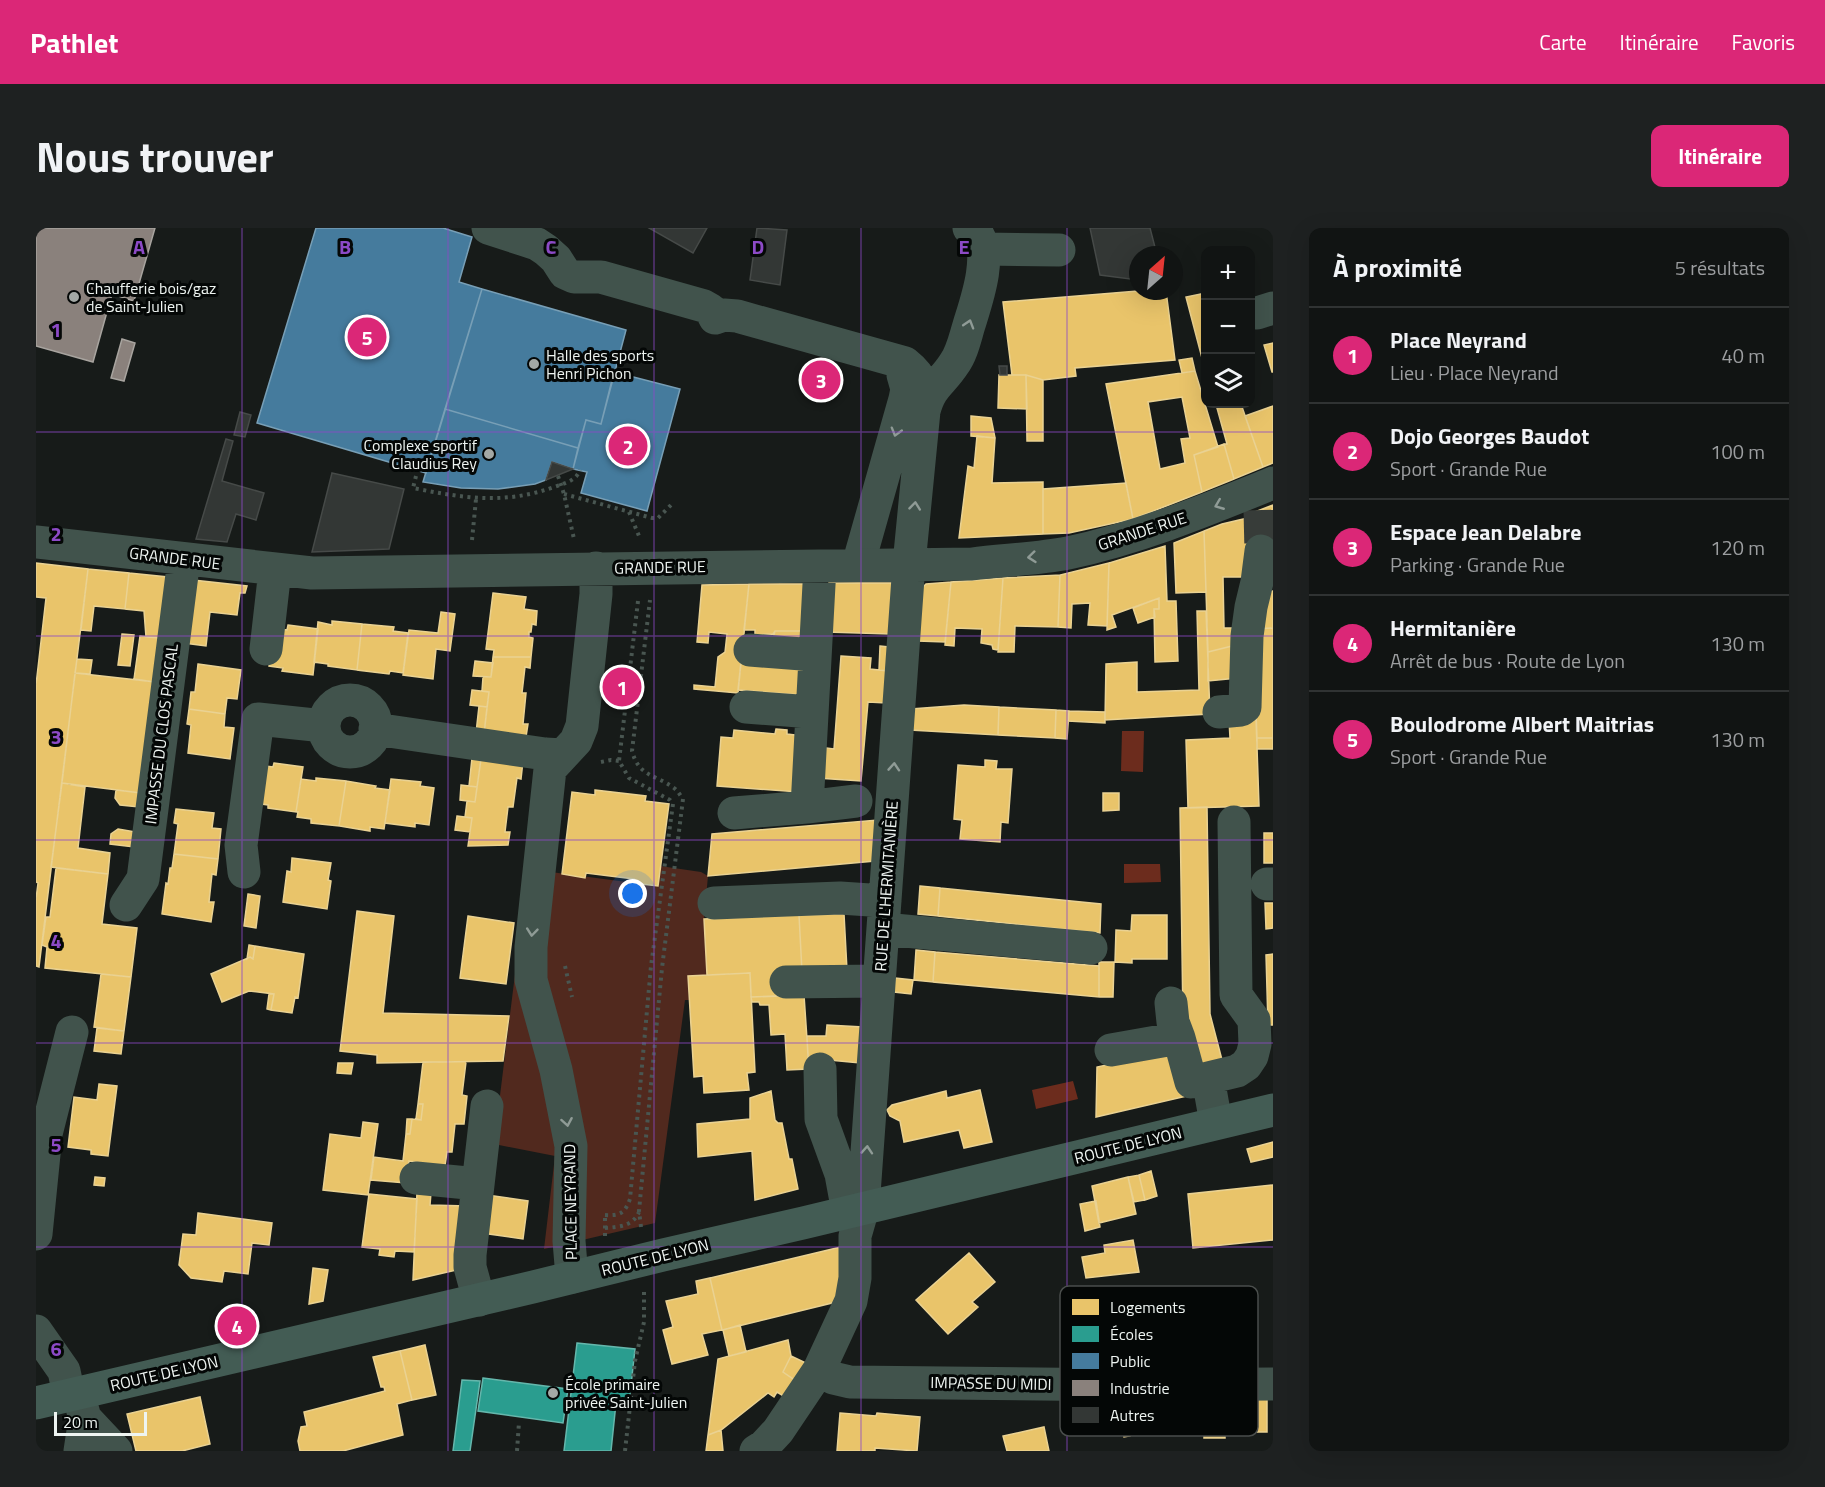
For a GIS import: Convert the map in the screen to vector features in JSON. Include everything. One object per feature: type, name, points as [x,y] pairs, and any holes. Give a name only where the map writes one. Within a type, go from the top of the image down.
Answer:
[{"type":"main road","name":"ROUTE DE LYON","points":[[36,1403],[78,1402],[572,1277],[1273,1110]]},
{"type":"street","points":[[488,228],[537,244],[556,259],[565,273],[574,277],[601,277],[704,306],[711,310],[715,318],[724,315],[737,316],[905,363],[921,380],[924,392],[924,411]]},
{"type":"street","points":[[924,411],[934,387],[954,365],[960,353],[983,279],[976,239],[1059,250]]},
{"type":"street","points":[[858,565],[907,389],[900,369],[891,358]]},
{"type":"street","name":"RUE DE L'HERMITANIÈRE","points":[[855,1210],[879,981],[909,564],[924,411]]},
{"type":"street","name":"GRANDE RUE","points":[[36,542],[312,573],[972,564],[1066,553],[1121,540],[1262,494]]},
{"type":"street","points":[[1218,712],[1241,710],[1245,707],[1248,626],[1261,551]]},
{"type":"street","name":"IMPASSE DU CLOS PASCAL","points":[[126,905],[143,879],[184,559]]},
{"type":"street","points":[[807,807],[820,566]]},
{"type":"street","name":"PLACE NEYRAND","points":[[572,1277],[569,1230],[571,1146],[556,1070],[531,980],[531,947],[550,769],[576,741],[582,726],[596,594],[588,569]]},
{"type":"street","points":[[266,649],[275,570]]},
{"type":"street","points":[[750,650],[815,655]]},
{"type":"street","points":[[746,707],[812,712]]},
{"type":"street","points":[[244,872],[240,845],[258,719],[324,726],[326,734],[336,748],[352,752],[368,744],[375,729],[563,755]]},
{"type":"street","points":[[734,813],[856,801]]},
{"type":"street","points":[[1171,1003],[1173,1022],[1191,1082],[1237,1071],[1246,1065],[1252,1056],[1255,1044],[1254,1020],[1236,995],[1234,822]]},
{"type":"street","points":[[714,903],[840,898],[884,915],[1091,948]]},
{"type":"street","points":[[786,982],[879,981]]},
{"type":"street","points":[[36,1234],[46,1134],[72,1032]]},
{"type":"street","points":[[1111,1050],[1179,1038]]},
{"type":"street","points":[[756,1451],[778,1431],[819,1370],[851,1301],[855,1278],[855,1210],[821,1119],[820,1069]]},
{"type":"street","points":[[1208,1078],[1216,1123]]},
{"type":"street","points":[[479,1300],[470,1267],[487,1106]]},
{"type":"street","points":[[416,1178],[478,1184]]},
{"type":"street","points":[[36,1330],[64,1371],[78,1402],[116,1451]]},
{"type":"street","name":"IMPASSE DU MIDI","points":[[819,1370],[833,1378],[850,1382],[1060,1384]]},
{"type":"street","name":"IMPASSE DU MIDI","points":[[1258,1384],[1273,1384]]},
{"type":"street","points":[[78,1402],[80,1451]]},
{"type":"path","points":[[416,476],[413,488],[476,499],[513,497],[549,489],[575,478],[580,470]]},
{"type":"path","points":[[558,476],[588,569]]},
{"type":"path","points":[[564,494],[652,518],[658,518],[672,504]]},
{"type":"path","points":[[469,570],[476,499]]},
{"type":"path","points":[[569,1230],[621,1227],[637,1217],[639,1211],[662,968],[683,799],[675,788],[647,774],[637,765],[632,751],[654,568]]},
{"type":"path","points":[[605,1215],[617,1216],[626,1211],[630,1198],[651,966],[673,804],[670,800],[629,778],[619,761],[638,597]]},
{"type":"path","points":[[596,763],[619,761]]},
{"type":"path","points":[[564,960],[574,1003]]},
{"type":"path","points":[[604,1240],[605,1209]]},
{"type":"path","points":[[639,1211],[646,1259]]},
{"type":"path","points":[[625,1451],[635,1361],[644,1322],[645,1293]]},
{"type":"path","points":[[517,1451],[519,1422]]},
{"type":"shaded area","points":[[1122,731],[1144,731],[1143,772],[1121,771]]},
{"type":"shaded area","points":[[1124,864],[1160,864],[1161,882],[1124,883]]},
{"type":"shaded area","points":[[660,866],[701,872],[708,876],[704,919],[707,975],[688,976],[689,1000],[685,1000],[655,1223],[544,1249],[555,1156],[494,1144],[528,869],[657,886]]},
{"type":"shaded area","points":[[1073,1081],[1078,1099],[1036,1109],[1032,1090]]},
{"type":"building: Logements","points":[[1129,292],[1129,300],[1167,300],[1175,360],[1075,368],[1076,376],[1043,380],[1026,375],[1012,375],[1003,302]]},
{"type":"building: Logements","points":[[1201,294],[1201,354],[1186,297]]},
{"type":"building: Logements","points":[[1273,343],[1273,372],[1272,372],[1264,345]]},
{"type":"building: Logements","points":[[1192,358],[1195,371],[1182,373],[1179,360]]},
{"type":"building: Logements","points":[[1195,371],[1201,391],[1201,408],[1206,408],[1218,447],[1194,455],[1202,492],[1133,519],[1106,384]],"holes":[[[1182,397],[1190,438],[1181,439],[1185,463],[1160,469],[1148,402]]]},
{"type":"building: Logements","points":[[999,375],[1026,375],[1027,409],[998,408]]},
{"type":"building: Logements","points":[[1026,375],[1043,380],[1043,441],[1027,441]]},
{"type":"building: Logements","points":[[1273,406],[1273,463],[1263,467],[1245,416]]},
{"type":"building: Logements","points":[[1217,408],[1242,408],[1263,467],[1234,479],[1224,444],[1227,444]]},
{"type":"building: Logements","points":[[971,416],[991,418],[995,438],[971,436]]},
{"type":"building: Logements","points":[[977,436],[995,438],[992,483],[1043,482],[1043,534],[959,538],[968,466],[974,468]]},
{"type":"building: Logements","points":[[1224,444],[1234,479],[1202,492],[1194,455]]},
{"type":"building: Logements","points":[[1126,483],[1133,519],[1069,533],[1043,534],[1043,489]]},
{"type":"building: Logements","points":[[1273,505],[1273,549],[1252,553],[1252,513]]},
{"type":"building: Logements","points":[[1252,517],[1252,572],[1241,577],[1223,577],[1224,628],[1233,628],[1240,644],[1208,652],[1204,531]]},
{"type":"building: Logements","points":[[1204,531],[1206,592],[1176,593],[1174,543]]},
{"type":"building: Logements","points":[[1165,546],[1167,601],[1176,601],[1178,661],[1155,662],[1154,609],[1159,609],[1159,598],[1112,615],[1116,627],[1107,630],[1109,563]]},
{"type":"building: Logements","points":[[36,563],[88,569],[39,967],[36,966],[38,883],[36,882],[36,685],[46,598],[36,597]]},
{"type":"building: Logements","points":[[1109,563],[1107,626],[1088,625],[1090,603],[1072,604],[1071,628],[1058,627],[1060,575]]},
{"type":"building: Logements","points":[[88,569],[129,573],[125,609],[94,606],[91,631],[81,630]]},
{"type":"building: Logements","points":[[129,573],[168,577],[161,638],[146,637],[144,611],[125,609]]},
{"type":"building: Logements","points":[[1060,575],[1058,627],[1015,626],[1014,652],[998,652],[1003,578]]},
{"type":"building: Logements","points":[[1003,578],[998,650],[993,649],[992,645],[981,643],[982,629],[955,628],[954,646],[945,645],[951,582]]},
{"type":"building: Logements","points":[[193,580],[247,586],[245,593],[240,593],[237,615],[210,612],[206,646],[184,643]]},
{"type":"building: Logements","points":[[951,582],[945,642],[918,641],[920,590],[926,584]]},
{"type":"building: Logements","points":[[829,583],[894,583],[890,634],[827,632]]},
{"type":"building: Logements","points":[[749,584],[738,693],[694,689],[694,685],[715,687],[718,657],[725,652],[727,634],[709,632],[708,643],[697,642],[702,585]]},
{"type":"building: Logements","points":[[749,584],[810,584],[806,631],[775,631],[773,634],[755,635],[755,630],[744,630]]},
{"type":"building: Logements","points":[[1273,591],[1273,628],[1255,629],[1262,592]]},
{"type":"building: Logements","points":[[493,593],[526,597],[524,609],[537,611],[536,625],[532,624],[531,632],[529,632],[529,637],[533,638],[531,657],[493,657],[494,650],[486,649]]},
{"type":"building: Logements","points":[[1159,598],[1159,609],[1154,609],[1155,617],[1138,623],[1133,608]]},
{"type":"building: Logements","points":[[1197,611],[1206,611],[1210,714],[1105,720],[1106,664],[1137,662],[1137,692],[1199,690]]},
{"type":"building: Logements","points":[[441,612],[455,614],[450,651],[436,649],[433,679],[403,675],[409,630],[438,633]]},
{"type":"building: Logements","points":[[332,621],[362,624],[357,670],[314,662],[318,622],[332,625]]},
{"type":"building: Logements","points":[[362,624],[394,627],[393,631],[408,633],[403,673],[390,671],[389,674],[357,670]]},
{"type":"building: Logements","points":[[288,625],[318,629],[313,675],[282,671],[283,668],[269,666],[273,628],[287,630]]},
{"type":"building: Logements","points":[[1273,628],[1273,738],[1257,738],[1255,629]]},
{"type":"building: Logements","points":[[775,631],[806,631],[806,640],[773,639]]},
{"type":"building: Logements","points":[[122,634],[134,635],[130,666],[118,665]]},
{"type":"building: Logements","points":[[140,636],[161,638],[155,682],[134,679]]},
{"type":"building: Logements","points":[[1240,644],[1238,678],[1208,681],[1208,652]]},
{"type":"building: Logements","points":[[880,646],[889,647],[888,671],[879,670]]},
{"type":"building: Logements","points":[[841,656],[871,658],[870,669],[888,671],[886,703],[868,702],[861,781],[817,778],[819,747],[834,749]]},
{"type":"building: Logements","points":[[493,657],[531,657],[530,668],[525,667],[522,693],[526,693],[523,724],[528,724],[525,743],[484,734],[489,692],[482,691],[483,677],[491,677]]},
{"type":"building: Logements","points":[[77,659],[92,660],[90,674],[75,673]]},
{"type":"building: Logements","points":[[475,661],[493,663],[491,677],[473,676]]},
{"type":"building: Logements","points":[[741,661],[803,665],[801,695],[738,690]]},
{"type":"building: Logements","points":[[198,664],[241,670],[237,699],[227,698],[225,714],[189,709],[191,692],[195,692]]},
{"type":"building: Logements","points":[[75,673],[155,682],[141,793],[62,783]]},
{"type":"building: Logements","points":[[472,690],[489,692],[487,707],[470,705]]},
{"type":"building: Logements","points":[[964,705],[999,707],[998,735],[910,730],[911,709]]},
{"type":"building: Logements","points":[[479,706],[487,707],[484,734],[476,733]]},
{"type":"building: Logements","points":[[999,707],[1056,710],[1055,738],[998,735]]},
{"type":"building: Logements","points":[[189,709],[225,714],[224,727],[234,728],[230,759],[188,753],[191,725],[187,724]]},
{"type":"building: Logements","points":[[1056,710],[1069,711],[1067,739],[1055,738]]},
{"type":"building: Logements","points":[[1069,711],[1105,712],[1105,723],[1068,721]]},
{"type":"building: Logements","points":[[1256,718],[1259,806],[1188,808],[1186,740],[1230,738],[1229,720]]},
{"type":"building: Logements","points":[[776,729],[787,730],[787,734],[803,736],[799,792],[717,786],[721,737],[733,738],[734,730],[775,734]]},
{"type":"building: Logements","points":[[1257,738],[1273,738],[1273,749],[1257,749]]},
{"type":"building: Logements","points":[[472,758],[481,759],[477,787],[469,786]]},
{"type":"building: Logements","points":[[481,759],[523,761],[521,779],[517,778],[513,807],[508,807],[505,832],[510,832],[508,845],[468,846],[472,818],[465,817],[467,801],[475,802]]},
{"type":"building: Logements","points":[[985,760],[997,761],[996,769],[1012,769],[1008,823],[1001,822],[1000,842],[960,839],[962,820],[954,819],[958,765],[985,767]]},
{"type":"building: Logements","points":[[274,763],[303,767],[296,812],[268,808],[268,805],[254,803],[259,765],[273,767]]},
{"type":"building: Logements","points":[[316,778],[346,781],[339,826],[311,823],[311,819],[297,817],[301,779],[316,781]]},
{"type":"building: Logements","points":[[391,779],[421,782],[420,786],[434,788],[429,825],[415,823],[415,827],[385,823]]},
{"type":"building: Logements","points":[[346,781],[390,790],[384,829],[370,827],[370,831],[339,826]]},
{"type":"building: Logements","points":[[62,783],[85,787],[78,848],[110,853],[108,874],[51,867]]},
{"type":"building: Logements","points":[[461,785],[477,787],[475,802],[460,800]]},
{"type":"building: Logements","points":[[116,790],[141,793],[139,807],[120,805],[115,798]]},
{"type":"building: Logements","points":[[595,790],[646,796],[645,801],[669,804],[658,886],[633,883],[634,879],[586,873],[585,878],[562,874],[572,792],[595,795]]},
{"type":"building: Logements","points":[[1103,793],[1119,793],[1119,810],[1103,811]]},
{"type":"building: Logements","points":[[1207,807],[1210,1014],[1222,1060],[1195,1066],[1183,1022],[1180,808]]},
{"type":"building: Logements","points":[[176,809],[214,813],[212,828],[221,829],[218,859],[174,854],[178,824],[174,823]]},
{"type":"building: Logements","points":[[457,816],[472,818],[470,832],[455,830]]},
{"type":"building: Logements","points":[[878,820],[875,861],[708,876],[712,834]]},
{"type":"building: Logements","points":[[118,829],[136,832],[134,847],[110,844],[111,834]]},
{"type":"building: Logements","points":[[1264,833],[1273,833],[1273,863],[1264,863]]},
{"type":"building: Logements","points":[[174,854],[218,859],[216,875],[212,874],[209,902],[214,902],[211,922],[162,914],[166,883],[168,884]]},
{"type":"building: Logements","points":[[292,858],[331,863],[327,909],[283,902],[287,871],[291,872]]},
{"type":"building: Logements","points":[[56,868],[108,874],[102,924],[137,928],[131,977],[45,968],[47,947],[42,945],[46,917],[50,917]]},
{"type":"building: Logements","points":[[920,886],[940,888],[938,916],[918,914]]},
{"type":"building: Logements","points":[[940,888],[1101,904],[1100,933],[938,916]]},
{"type":"building: Logements","points":[[248,894],[260,896],[256,928],[244,926]]},
{"type":"building: Logements","points":[[1265,903],[1273,903],[1273,928],[1266,929]]},
{"type":"building: Logements","points":[[357,911],[394,916],[383,1013],[509,1016],[503,1061],[377,1063],[377,1055],[340,1051]]},
{"type":"building: Logements","points":[[844,914],[847,970],[802,972],[799,915]]},
{"type":"building: Logements","points":[[799,915],[802,972],[781,996],[751,997],[750,973],[707,975],[704,919]]},
{"type":"building: Logements","points":[[1132,915],[1167,915],[1167,959],[1132,959],[1132,963],[1115,962],[1116,930],[1131,931]]},
{"type":"building: Logements","points":[[468,916],[514,923],[506,984],[460,978]]},
{"type":"building: Logements","points":[[249,945],[255,946],[253,959],[250,957],[247,959]]},
{"type":"building: Logements","points":[[255,946],[304,954],[298,998],[295,997],[292,1013],[271,1010],[274,994],[249,991],[222,1002],[211,974],[250,957],[253,959]]},
{"type":"building: Logements","points":[[916,950],[935,952],[933,982],[914,980]]},
{"type":"building: Logements","points":[[935,952],[1099,966],[1099,997],[933,982]]},
{"type":"building: Logements","points":[[1273,954],[1273,1025],[1268,1025],[1266,955]]},
{"type":"building: Logements","points":[[1099,962],[1114,962],[1113,997],[1099,997]]},
{"type":"building: Logements","points":[[750,973],[755,1072],[747,1073],[749,1090],[704,1093],[703,1076],[694,1077],[688,976]]},
{"type":"building: Logements","points":[[101,974],[131,977],[124,1031],[94,1027]]},
{"type":"building: Logements","points":[[895,978],[913,980],[911,994],[894,992]]},
{"type":"building: Logements","points":[[269,994],[274,994],[271,1010],[267,1009]]},
{"type":"building: Logements","points":[[804,995],[809,1069],[787,1070],[785,1034],[771,1035],[769,1005],[752,1002],[751,997]]},
{"type":"building: Logements","points":[[827,1025],[863,1027],[860,1063],[808,1058],[807,1036],[826,1036]]},
{"type":"building: Logements","points":[[97,1028],[124,1031],[121,1054],[94,1051]]},
{"type":"building: Logements","points":[[1176,1050],[1187,1096],[1096,1117],[1097,1067]]},
{"type":"building: Logements","points":[[423,1062],[466,1062],[462,1095],[467,1096],[464,1124],[455,1124],[452,1152],[447,1152],[445,1166],[409,1161],[406,1183],[371,1180],[374,1157],[403,1161],[406,1134],[410,1134],[412,1119],[421,1120],[423,1104],[418,1104]]},
{"type":"building: Logements","points":[[338,1063],[353,1063],[351,1074],[337,1073]]},
{"type":"building: Logements","points":[[99,1084],[117,1086],[108,1156],[91,1154],[91,1150],[68,1147],[74,1097],[97,1100]]},
{"type":"building: Logements","points":[[980,1090],[992,1142],[964,1148],[959,1130],[904,1142],[900,1121],[890,1116],[887,1110],[892,1105],[946,1091],[947,1098]]},
{"type":"building: Logements","points":[[771,1091],[775,1120],[782,1123],[798,1189],[755,1200],[752,1151],[698,1157],[697,1124],[750,1119],[750,1098]]},
{"type":"building: Logements","points":[[418,1104],[423,1104],[421,1120],[416,1119]]},
{"type":"building: Logements","points":[[407,1119],[412,1119],[410,1134],[406,1134]]},
{"type":"building: Logements","points":[[363,1122],[378,1124],[368,1195],[323,1190],[330,1134],[361,1138]]},
{"type":"building: Logements","points":[[1273,1142],[1273,1157],[1251,1162],[1247,1149]]},
{"type":"building: Logements","points":[[1151,1171],[1157,1196],[1145,1200],[1139,1175]]},
{"type":"building: Logements","points":[[1139,1175],[1145,1200],[1134,1202],[1128,1177]]},
{"type":"building: Logements","points":[[95,1177],[105,1178],[104,1186],[94,1185]]},
{"type":"building: Logements","points":[[1128,1177],[1136,1214],[1099,1223],[1092,1186]]},
{"type":"building: Logements","points":[[1273,1185],[1273,1240],[1193,1248],[1188,1194]]},
{"type":"building: Logements","points":[[417,1192],[431,1193],[430,1205],[467,1206],[465,1268],[413,1280]]},
{"type":"building: Logements","points":[[369,1194],[417,1199],[414,1252],[395,1251],[394,1257],[379,1255],[380,1249],[362,1247]]},
{"type":"building: Logements","points":[[487,1195],[528,1201],[523,1239],[482,1233]]},
{"type":"building: Logements","points":[[1096,1201],[1100,1227],[1085,1231],[1080,1204]]},
{"type":"building: Logements","points":[[198,1213],[272,1223],[269,1245],[252,1243],[248,1274],[224,1271],[222,1282],[191,1278],[179,1265],[183,1234],[196,1235]]},
{"type":"building: Logements","points":[[1133,1240],[1139,1272],[1086,1278],[1082,1257],[1105,1253],[1104,1245]]},
{"type":"building: Logements","points":[[841,1247],[848,1277],[836,1302],[722,1330],[710,1278]]},
{"type":"building: Logements","points":[[969,1253],[995,1282],[972,1302],[978,1307],[948,1334],[916,1300]]},
{"type":"building: Logements","points":[[313,1268],[328,1270],[323,1301],[309,1304]]},
{"type":"building: Logements","points":[[710,1278],[722,1330],[702,1334],[708,1355],[672,1364],[663,1330],[673,1327],[666,1301],[698,1294],[696,1281]]},
{"type":"building: Logements","points":[[740,1325],[746,1352],[729,1356],[723,1330]]},
{"type":"building: Logements","points":[[788,1340],[791,1356],[783,1372],[796,1381],[785,1397],[777,1392],[774,1397],[768,1393],[721,1430],[708,1435],[718,1359]]},
{"type":"building: Logements","points":[[425,1345],[436,1395],[412,1400],[400,1351]]},
{"type":"building: Logements","points":[[400,1351],[412,1400],[397,1404],[403,1435],[343,1451],[300,1451],[298,1441],[301,1427],[307,1426],[304,1412],[385,1391],[384,1387],[381,1387],[373,1357]]},
{"type":"building: Logements","points":[[791,1356],[806,1363],[796,1381],[783,1372]]},
{"type":"building: Logements","points":[[1258,1394],[1267,1394],[1267,1432],[1258,1432]]},
{"type":"building: Logements","points":[[200,1397],[210,1444],[182,1451],[136,1451],[127,1414]]},
{"type":"building: Logements","points":[[840,1413],[876,1416],[877,1413],[920,1417],[917,1451],[875,1448],[875,1451],[837,1451]]},
{"type":"building: Logements","points":[[1044,1427],[1049,1451],[1007,1451],[1003,1436]]},
{"type":"building: Logements","points":[[721,1430],[723,1451],[706,1451],[708,1435]]},
{"type":"building: Logements","points":[[1204,1436],[1225,1436],[1225,1438],[1204,1438]]},
{"type":"building: Écoles","points":[[577,1343],[635,1349],[629,1403],[616,1403],[611,1451],[564,1451]]},
{"type":"building: Écoles","points":[[483,1378],[568,1389],[563,1423],[478,1411]]},
{"type":"building: Écoles","points":[[462,1380],[480,1381],[470,1451],[453,1451]]},
{"type":"building: Public","points":[[316,228],[443,228],[472,237],[459,282],[482,289],[426,473],[257,423]]},
{"type":"building: Public","points":[[482,289],[626,330],[601,424],[586,420],[578,448],[445,409]]},
{"type":"building: Public","points":[[614,372],[680,389],[647,511],[581,493],[587,472],[573,469],[586,420],[601,424]]},
{"type":"building: Public","points":[[445,409],[578,448],[573,469],[552,462],[546,480],[535,484],[498,489],[461,488],[423,482]]},
{"type":"building: Industrie","name":"Chaufferie bois/gaz de Saint-Julien","points":[[36,228],[155,228],[134,301],[112,294],[93,362],[36,346]]},
{"type":"building: Industrie","points":[[122,339],[135,343],[124,381],[111,378]]},
{"type":"building: Autres","points":[[649,228],[707,228],[693,253]]},
{"type":"building: Autres","points":[[757,228],[787,230],[780,285],[750,280]]},
{"type":"building: Autres","points":[[1090,228],[1150,228],[1155,246],[1129,246],[1129,279],[1100,275]]},
{"type":"building: Autres","points":[[999,366],[1007,366],[1007,375],[1000,375]]},
{"type":"building: Autres","points":[[240,412],[251,415],[245,437],[234,435]]},
{"type":"building: Autres","points":[[226,439],[233,441],[222,481],[264,493],[256,520],[236,514],[227,542],[196,539]]},
{"type":"building: Autres","points":[[552,462],[573,469],[546,480]]},
{"type":"building: Autres","points":[[332,473],[404,489],[389,549],[312,552]]},
{"type":"tunnel","points":[[1260,510],[1261,551]]},
{"type":"place","name":"Chaufferie bois/gaz de Saint-Julien","points":[[74,297]]},
{"type":"place","name":"Boulodrome Albert Maitrias","points":[[367,337]]},
{"type":"place","name":"Halle des sports Henri Pichon","points":[[534,364]]},
{"type":"place","name":"Espace Jean Delabre","points":[[821,380]]},
{"type":"place","name":"Dojo Georges Baudot","points":[[628,446]]},
{"type":"place","name":"Complexe sportif Claudius Rey","points":[[489,454]]},
{"type":"place","name":"Place Neyrand","points":[[622,687]]},
{"type":"place","name":"Hermitanière","points":[[237,1326]]},
{"type":"place","name":"École primaire privée Saint-Julien","points":[[553,1393]]}]
